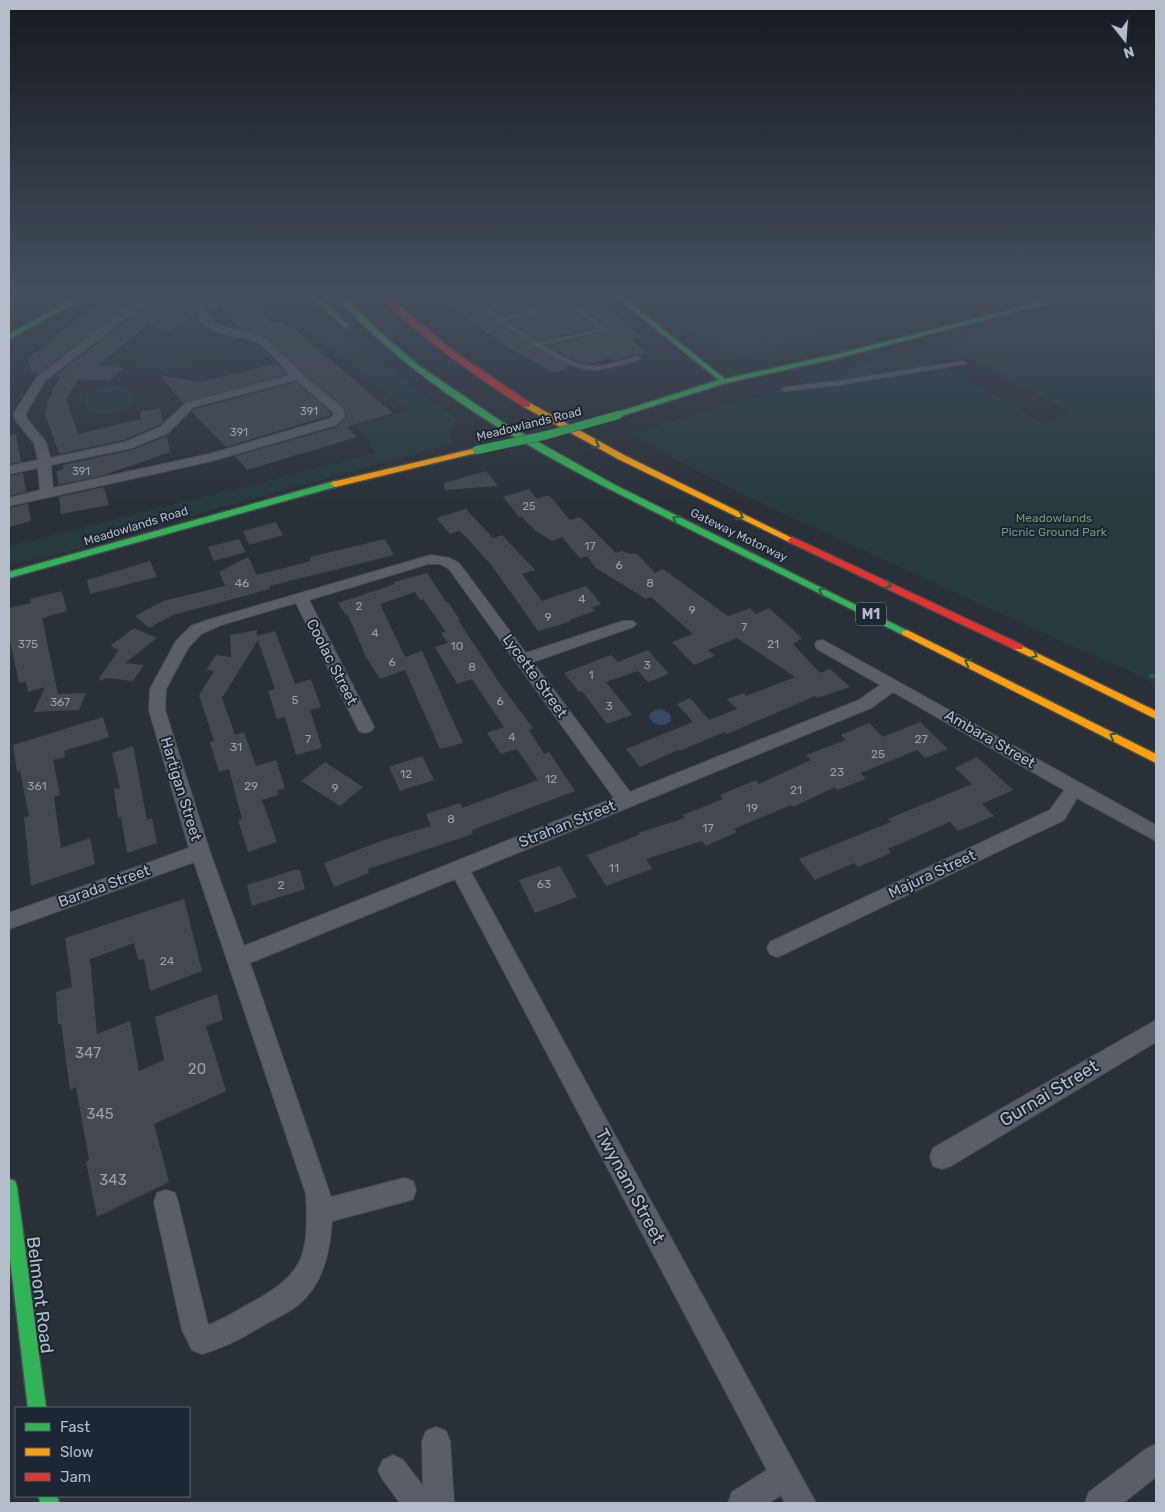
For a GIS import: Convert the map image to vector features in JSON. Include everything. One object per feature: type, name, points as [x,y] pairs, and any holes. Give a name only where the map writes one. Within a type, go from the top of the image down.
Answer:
[{"type":"main road","name":"Gateway Motorway","points":[[416,364],[468,403],[585,473],[1008,682],[1156,758]]},
{"type":"main road","name":"Gateway Motorway","points":[[464,364],[524,403],[618,457],[677,487],[937,608],[1156,715]]},
{"type":"main road","points":[[702,364],[724,381]]},
{"type":"main road","name":"Meadowlands Road","points":[[9,575],[87,556],[203,520],[346,481],[414,463],[547,435],[724,381],[804,364]]},
{"type":"main road","name":"Belmont Road","points":[[9,1187],[37,1407]]},
{"type":"street","points":[[48,492],[40,442],[21,420],[20,413],[40,379],[60,364]]},
{"type":"street","points":[[9,502],[212,457],[332,422],[339,416],[339,411],[286,364]]},
{"type":"street","points":[[9,470],[128,445],[164,430],[180,412],[190,406],[298,376]]},
{"type":"street","name":"Hartigan Street","points":[[319,1203],[238,958],[200,852],[157,710],[158,689],[182,646],[196,630],[216,622],[300,597],[427,560],[438,559]]},
{"type":"street","name":"Lycette Street","points":[[438,559],[447,561],[454,566],[626,800]]},
{"type":"street","name":"Coolac Street","points":[[300,597],[365,727]]},
{"type":"street","points":[[524,659],[628,624]]},
{"type":"street","name":"Ambara Street","points":[[823,645],[1156,834]]},
{"type":"street","name":"Strahan Street","points":[[238,958],[865,704],[892,684]]},
{"type":"street","name":"Majura Street","points":[[777,948],[1057,815],[1075,788]]},
{"type":"street","name":"Barada Street","points":[[9,921],[200,852]]},
{"type":"street","name":"Twynam Street","points":[[459,868],[801,1503]]},
{"type":"street","name":"Gurnai Street","points":[[942,1157],[1156,1030]]},
{"type":"street","points":[[166,1202],[195,1330],[202,1340],[217,1337],[292,1294],[308,1274],[318,1246],[319,1203],[404,1190]]},
{"type":"street","points":[[436,1441],[439,1503]]},
{"type":"street","points":[[1100,1503],[1156,1459]]},
{"type":"street","points":[[393,1470],[418,1503]]},
{"type":"street","points":[[743,1503],[786,1475]]},
{"type":"lane","points":[[573,364],[594,368],[614,364]]},
{"type":"lane","points":[[785,389],[849,382],[960,364]]},
{"type":"green space","points":[[130,364],[196,364],[182,374],[176,375],[130,366]]},
{"type":"green space","points":[[349,364],[382,364],[457,420],[450,431],[453,444],[74,550],[9,565],[9,546],[376,453],[355,425],[408,411]]},
{"type":"green space","name":"Meadowlands Picnic Ground Park","points":[[869,364],[940,364],[1043,423],[1071,413],[982,364],[1156,364],[1156,685],[1132,672],[741,494],[629,434]]},
{"type":"green space","points":[[107,383],[108,387],[119,386],[132,393],[134,399],[131,406],[106,414],[93,414],[84,402],[89,391]]},
{"type":"water","points":[[662,709],[670,714],[671,721],[663,725],[657,724],[650,719],[650,714],[655,710]]},
{"type":"building","points":[[29,364],[52,364],[38,374],[32,373]]},
{"type":"building","points":[[71,364],[101,364],[98,366],[124,368],[109,381],[79,379],[66,399],[78,434],[141,419],[140,412],[160,408],[163,422],[124,440],[59,454],[45,414],[48,399],[54,392],[51,392],[61,377],[55,376]]},
{"type":"building","points":[[277,364],[287,374],[183,403],[160,375],[200,382]]},
{"type":"building","points":[[294,364],[335,364],[393,413],[347,427],[357,437],[247,470],[235,456],[337,427],[347,417],[344,407]]},
{"type":"building","points":[[536,364],[567,364],[571,366],[557,372],[551,372]]},
{"type":"building","points":[[296,382],[331,415],[226,447],[192,412],[195,409]]},
{"type":"building","points":[[16,434],[21,462],[9,464],[9,435]]},
{"type":"building","points":[[167,436],[170,452],[101,476],[58,485],[57,471],[64,469],[62,465],[132,450]]},
{"type":"building","points":[[486,471],[498,486],[445,490],[444,483]]},
{"type":"building","points":[[23,473],[26,492],[9,496],[9,476]]},
{"type":"building","points":[[104,487],[109,505],[61,514],[59,497]]},
{"type":"building","points":[[529,489],[537,499],[549,495],[570,520],[580,517],[616,553],[622,551],[629,554],[636,553],[655,573],[663,569],[728,616],[750,608],[756,614],[769,608],[802,638],[793,644],[820,673],[830,669],[850,687],[817,698],[815,696],[727,734],[725,732],[640,767],[626,749],[693,722],[677,704],[690,698],[709,720],[737,709],[727,699],[744,693],[746,696],[795,677],[737,638],[708,650],[715,656],[694,665],[672,642],[693,634],[651,597],[646,599],[596,568],[587,556],[580,558],[562,537],[552,541],[536,531],[522,517],[519,517],[503,497]]},
{"type":"building","points":[[28,504],[31,521],[9,527],[9,508]]},
{"type":"building","points":[[466,509],[493,538],[502,535],[535,570],[522,574],[542,601],[586,586],[601,604],[592,608],[595,611],[569,620],[570,622],[538,631],[492,566],[466,537],[459,531],[450,534],[436,518]]},
{"type":"building","points":[[276,522],[283,535],[249,545],[243,531]]},
{"type":"building","points":[[239,539],[246,552],[214,561],[208,547]]},
{"type":"building","points":[[385,539],[394,555],[269,586],[270,589],[173,615],[149,628],[135,616],[163,601],[225,586],[219,572],[248,557],[257,575],[311,561],[310,557]]},
{"type":"building","points":[[150,561],[157,577],[90,594],[87,580]]},
{"type":"building","points":[[427,573],[460,620],[458,620],[500,684],[533,728],[529,730],[544,754],[549,752],[575,791],[472,830],[473,834],[368,869],[369,873],[334,887],[324,863],[381,841],[431,826],[426,814],[460,803],[462,808],[538,780],[517,749],[501,754],[487,733],[504,727],[472,679],[457,684],[435,647],[448,643],[441,633],[446,632],[423,599],[420,600],[415,592],[380,604],[405,657],[422,651],[463,743],[440,749],[405,670],[380,679],[366,657],[348,615],[346,615],[338,603],[395,584],[394,582]]},
{"type":"building","points":[[62,591],[67,611],[42,618],[58,694],[86,693],[79,710],[34,712],[45,687],[28,692],[26,681],[19,683],[9,636],[9,608],[31,603],[30,599]]},
{"type":"building","points":[[134,628],[157,638],[125,663],[144,665],[133,681],[105,678],[101,681],[99,678],[119,650],[110,646]]},
{"type":"building","points":[[257,630],[257,636],[275,631],[295,684],[311,679],[321,707],[310,710],[322,748],[296,755],[285,717],[277,719],[268,691],[275,689],[258,640],[222,698],[235,735],[244,732],[256,766],[276,760],[285,788],[277,791],[278,795],[262,800],[277,842],[248,852],[238,820],[242,819],[229,769],[219,772],[210,742],[214,741],[199,695],[214,671],[206,670],[216,655],[231,657],[230,635]]},
{"type":"building","points":[[648,650],[669,674],[648,682],[638,671],[606,682],[632,715],[607,724],[582,691],[579,692],[564,673],[611,655],[618,662]]},
{"type":"building","points":[[103,717],[109,737],[64,751],[65,757],[53,760],[60,795],[54,797],[61,848],[90,838],[95,864],[31,886],[24,817],[29,816],[20,771],[17,772],[13,745]]},
{"type":"building","points":[[920,722],[948,749],[925,758],[917,750],[861,773],[866,779],[837,790],[835,787],[793,807],[791,805],[734,829],[737,832],[706,846],[702,841],[646,859],[652,869],[606,886],[587,855],[639,835],[638,833],[685,818],[683,815],[723,799],[720,795],[756,780],[759,784],[811,760],[806,755],[846,740],[841,735],[869,723],[883,737]]},
{"type":"building","points":[[133,746],[147,820],[152,818],[157,843],[127,853],[121,817],[118,818],[114,789],[120,788],[112,753]]},
{"type":"building","points":[[422,756],[434,780],[400,791],[389,767]]},
{"type":"building","points":[[977,757],[1013,790],[982,804],[994,816],[958,831],[950,822],[888,849],[891,853],[858,867],[854,863],[815,880],[799,859],[891,822],[888,819],[972,784],[955,768]]},
{"type":"building","points":[[325,762],[363,787],[340,806],[301,781]]},
{"type":"building","points":[[560,866],[577,897],[535,913],[519,880]]},
{"type":"building","points":[[294,870],[300,870],[305,889],[252,906],[247,885]]},
{"type":"building","points":[[184,899],[202,971],[150,991],[144,959],[138,960],[134,943],[90,959],[97,1034],[130,1021],[139,1071],[164,1060],[155,1017],[217,994],[223,1020],[206,1026],[226,1091],[154,1124],[169,1182],[97,1217],[86,1162],[89,1160],[76,1087],[70,1090],[61,1023],[58,1025],[56,992],[72,987],[65,938]]},
{"type":"waterway","points":[[1151,676],[1156,675]]},
{"type":"traffic: fast","points":[[412,364],[463,401],[499,424],[574,467],[907,633]]},
{"type":"traffic: fast","points":[[702,364],[724,381]]},
{"type":"traffic: fast","points":[[618,415],[724,381],[804,364]]},
{"type":"traffic: fast","points":[[477,450],[547,435],[618,415]]},
{"type":"traffic: fast","points":[[9,575],[335,484]]},
{"type":"traffic: fast","points":[[9,1187],[37,1407]]},
{"type":"traffic: fast","points":[[48,1497],[49,1503]]},
{"type":"traffic: slow","points":[[527,405],[621,457],[792,540]]},
{"type":"traffic: slow","points":[[335,484],[477,450]]},
{"type":"traffic: slow","points":[[907,633],[1156,759]]},
{"type":"traffic: slow","points":[[1018,647],[1156,715]]},
{"type":"traffic: jam","points":[[466,364],[527,405]]},
{"type":"traffic: jam","points":[[792,540],[1018,647]]}]
